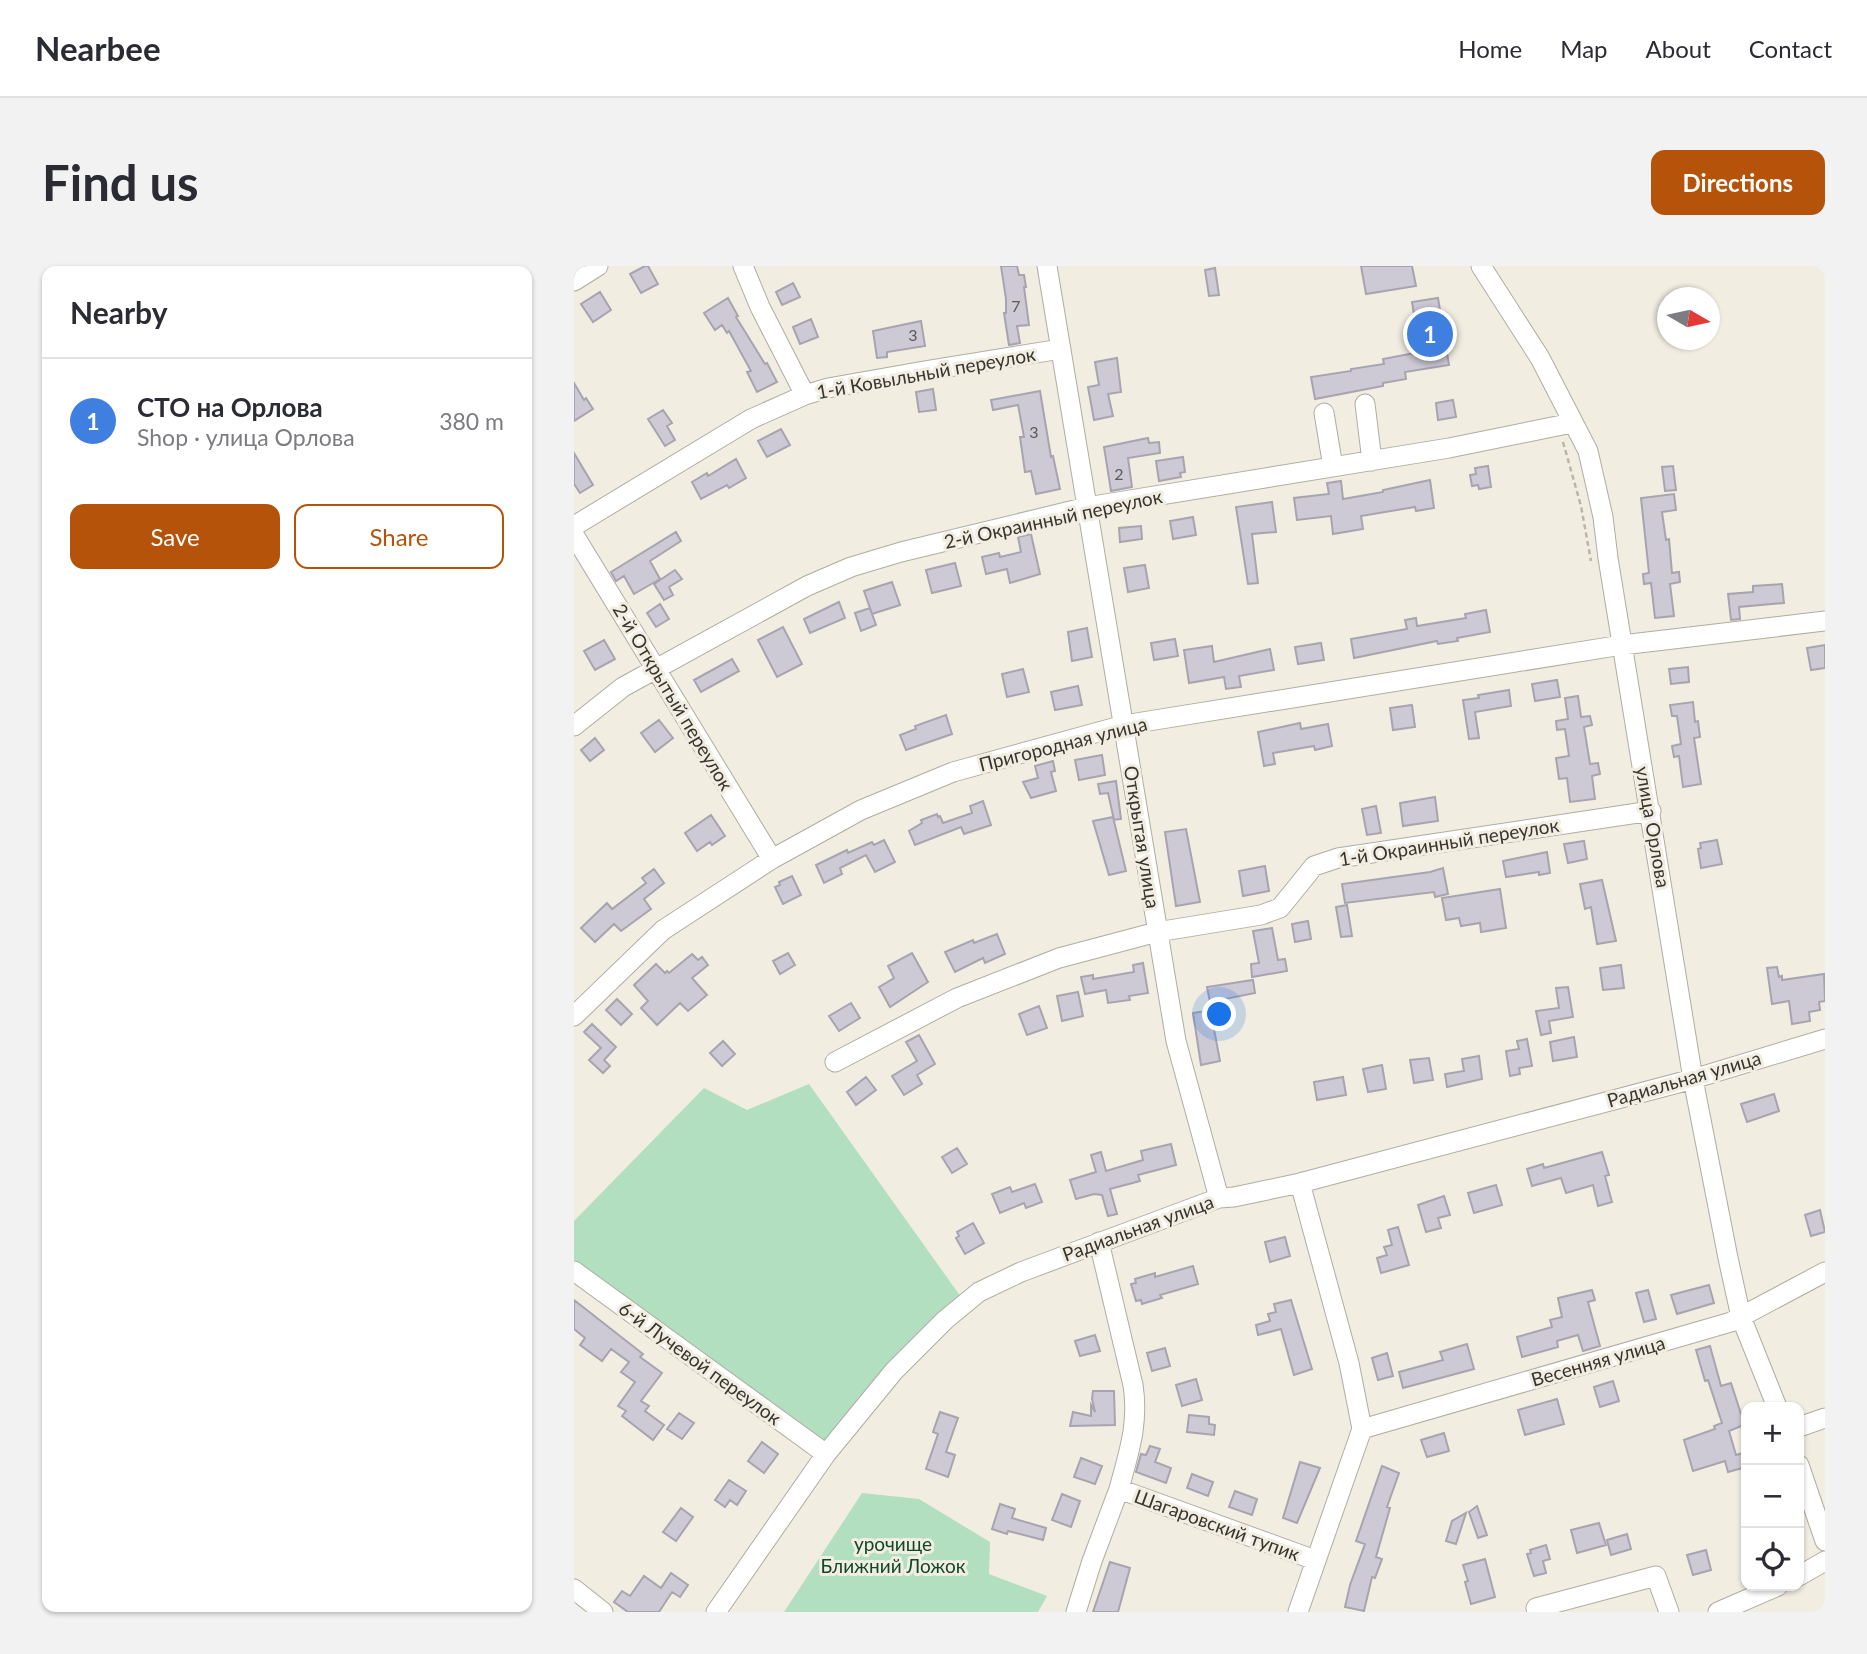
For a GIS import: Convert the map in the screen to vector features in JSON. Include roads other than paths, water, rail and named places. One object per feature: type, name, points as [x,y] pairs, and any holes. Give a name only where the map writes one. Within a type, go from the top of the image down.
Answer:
[{"type":"street","points":[[574,281],[598,266]]},
{"type":"street","points":[[743,266],[760,307],[806,395]]},
{"type":"street","name":"Открытая улица","points":[[1047,266],[1177,1041],[1219,1198]]},
{"type":"street","name":"улица Орлова","points":[[1481,266],[1540,358],[1588,451],[1603,517],[1693,1079],[1741,1317],[1775,1402]]},
{"type":"street","name":"1-й Ковыльный переулок","points":[[574,526],[751,419],[806,395],[828,388],[1061,349]]},
{"type":"street","points":[[1365,404],[1372,461]]},
{"type":"street","points":[[1324,413],[1333,467]]},
{"type":"street","name":"2-й Окраинный переулок","points":[[574,726],[623,687],[656,668],[807,586],[851,567],[901,552],[1087,507],[1372,461],[1572,423]]},
{"type":"street","name":"2-й Открытый переулок","points":[[574,535],[772,859]]},
{"type":"street","name":"Пригородная улица","points":[[574,1016],[663,930],[772,859],[861,810],[953,772],[1124,725],[1622,645],[1825,621]]},
{"type":"street","name":"1-й Окраинный переулок","points":[[835,1062],[957,998],[1059,958],[1157,932],[1261,915],[1280,908],[1314,866],[1338,858],[1651,811]]},
{"type":"street","name":"Радиальная улица","points":[[716,1612],[826,1454],[894,1371],[944,1320],[979,1292],[1021,1272],[1219,1198],[1300,1182],[1693,1079],[1825,1040]]},
{"type":"street","points":[[1298,1612],[1362,1429],[1349,1363],[1300,1182]]},
{"type":"street","name":"Шагаровский тупик","points":[[1076,1612],[1119,1489],[1134,1434],[1137,1408],[1099,1242]]},
{"type":"street","name":"6-й Лучевой переулок","points":[[574,1271],[826,1454]]},
{"type":"street","name":"Весенняя улица","points":[[1362,1429],[1731,1322],[1825,1272]]},
{"type":"street","points":[[1804,1425],[1825,1418]]},
{"type":"street","points":[[1804,1480],[1825,1541]]},
{"type":"street","name":"Шагаровский тупик","points":[[1119,1489],[1315,1560]]},
{"type":"street","points":[[1804,1573],[1825,1561]]},
{"type":"street","points":[[1537,1612],[1536,1608],[1656,1576],[1669,1612]]},
{"type":"street","points":[[574,1589],[603,1612]]},
{"type":"street","points":[[1718,1612],[1767,1591]]},
{"type":"place","name":"СТО на Орлова","points":[[1430,334]]},
{"type":"park label","name":"урочище Ближний Ложок","points":[[893,1555]]}]
